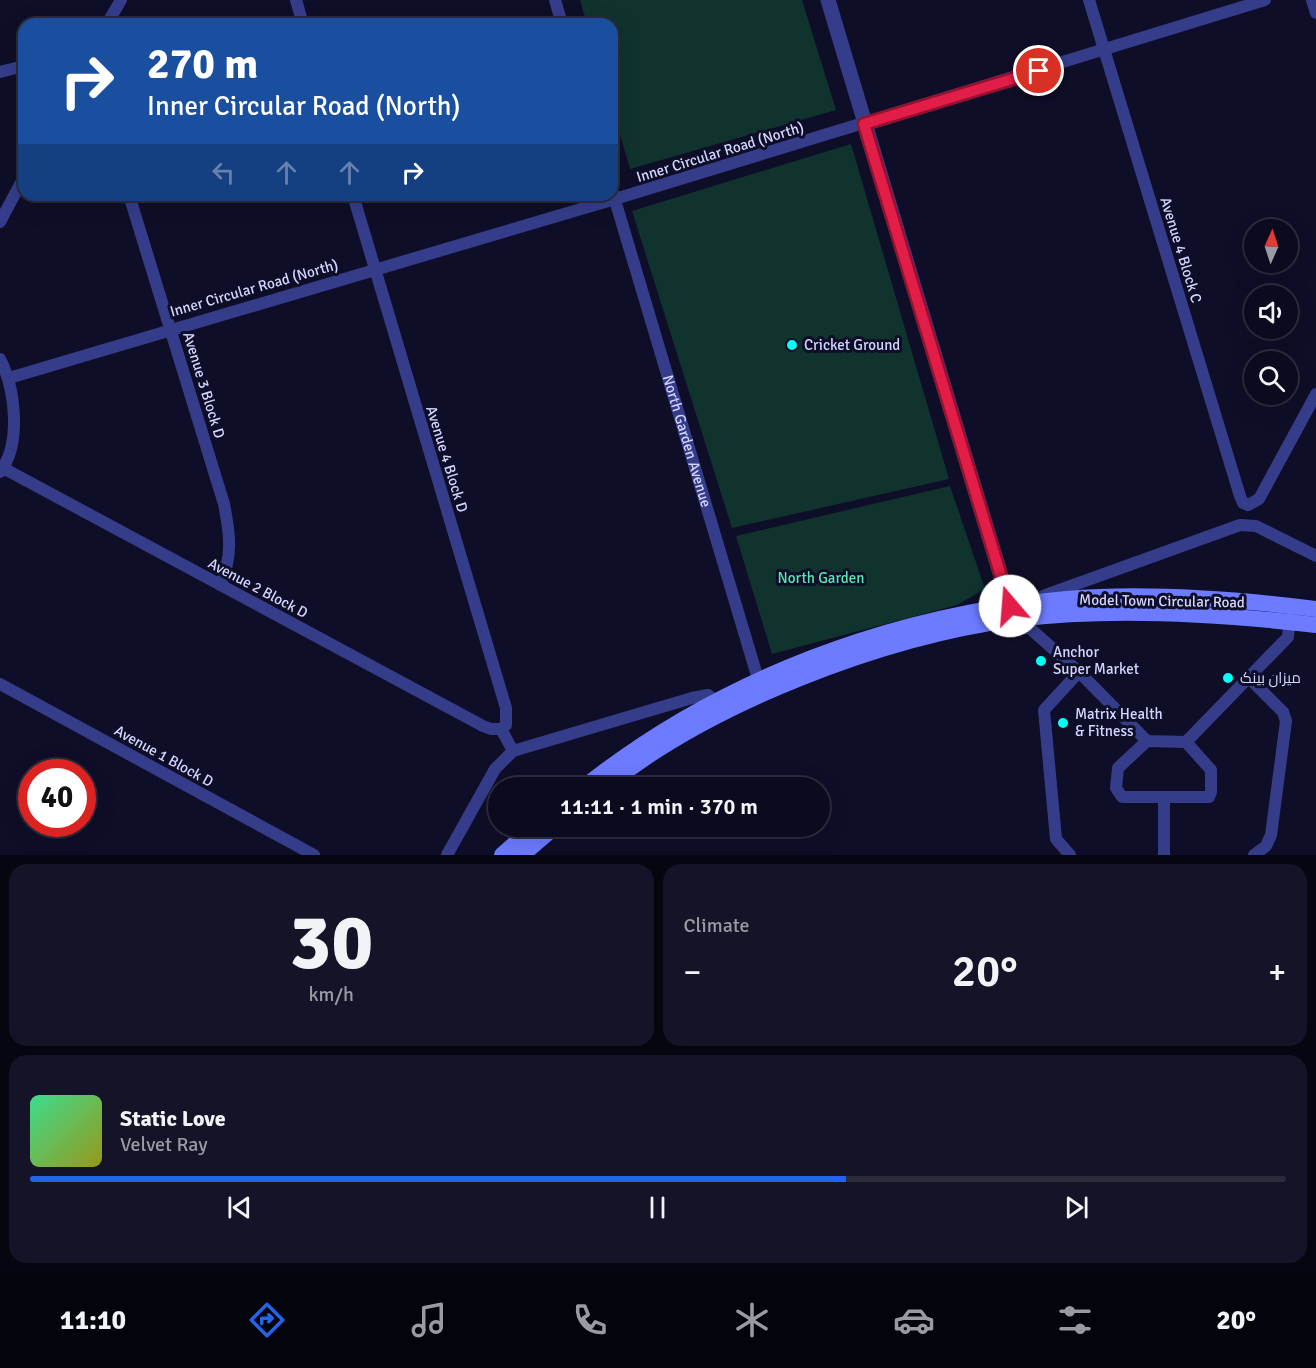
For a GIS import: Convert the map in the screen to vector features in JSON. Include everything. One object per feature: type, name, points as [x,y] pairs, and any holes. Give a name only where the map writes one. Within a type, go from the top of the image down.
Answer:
[{"type":"main road","name":"Model Town Circular Road","points":[[598,777],[664,730],[716,701],[760,686],[871,638],[909,627],[1014,613],[1108,597],[1290,614],[1316,609]]},
{"type":"main road","name":"Model Town Circular Road","points":[[1290,614],[1316,625]]},
{"type":"main road","name":"Model Town Circular Road","points":[[620,777],[760,686]]},
{"type":"main road","points":[[502,855],[522,837]]},
{"type":"main road","points":[[522,855],[543,837]]},
{"type":"street","points":[[110,18],[120,0]]},
{"type":"street","points":[[296,0],[301,18]]},
{"type":"street","points":[[555,0],[560,18]]},
{"type":"street","points":[[828,0],[1014,613],[1079,672],[1147,741],[1186,742],[1211,770],[1211,792],[1204,799],[1127,799],[1118,794],[1116,788],[1118,768],[1147,741]]},
{"type":"street","name":"Avenue 4 Block C","points":[[1089,0],[1240,496],[1243,503],[1248,505]]},
{"type":"street","name":"Inner Circular Road (North)","points":[[618,194],[864,124],[1265,0]]},
{"type":"street","points":[[1312,0],[1316,13]]},
{"type":"street","points":[[0,72],[18,68]]},
{"type":"street","points":[[0,222],[18,188]]},
{"type":"street","name":"Avenue 3 Block D","points":[[131,201],[171,328],[228,524],[230,557],[220,585]]},
{"type":"street","name":"Avenue 4 Block D","points":[[355,201],[506,708],[506,725],[501,729]]},
{"type":"street","name":"Inner Circular Road (North)","points":[[9,378],[593,201]]},
{"type":"street","name":"North Garden Avenue","points":[[615,201],[760,686]]},
{"type":"street","points":[[0,359],[9,378],[14,418],[12,440],[2,470]]},
{"type":"street","points":[[1249,524],[1248,505],[1259,500],[1316,394]]},
{"type":"street","name":"Avenue 2 Block D","points":[[2,470],[483,726],[490,729],[501,729]]},
{"type":"street","points":[[1014,613],[1249,524],[1316,556]]},
{"type":"street","points":[[1186,742],[1287,637],[1290,614]]},
{"type":"street","points":[[1070,855],[1056,839],[1044,710],[1079,672]]},
{"type":"street","points":[[1248,678],[1283,712],[1286,721],[1271,835],[1266,846],[1254,855]]},
{"type":"street","name":"Avenue 1 Block D","points":[[0,684],[314,855]]},
{"type":"street","points":[[447,855],[495,769],[513,751],[692,698],[708,695],[716,701]]},
{"type":"street","points":[[501,729],[513,751]]},
{"type":"street","points":[[1164,799],[1164,855]]},
{"type":"green space","points":[[580,0],[802,0],[836,110],[630,169],[618,128],[618,18],[585,18]]},
{"type":"green space","name":"Cricket Ground","points":[[851,144],[949,479],[732,528],[632,211]]},
{"type":"green space","name":"North Garden","points":[[950,486],[985,589],[957,605],[772,654],[736,536]]},
{"type":"place","name":"Cricket Ground","points":[[792,345]]},
{"type":"place","name":"Anchor Super Market","points":[[1041,661]]},
{"type":"place","name":"میزان بینک","points":[[1228,678]]},
{"type":"place","name":"Matrix Health & Fitness","points":[[1063,723]]},
{"type":"route","points":[[1010,606],[864,124],[1039,71]]}]
